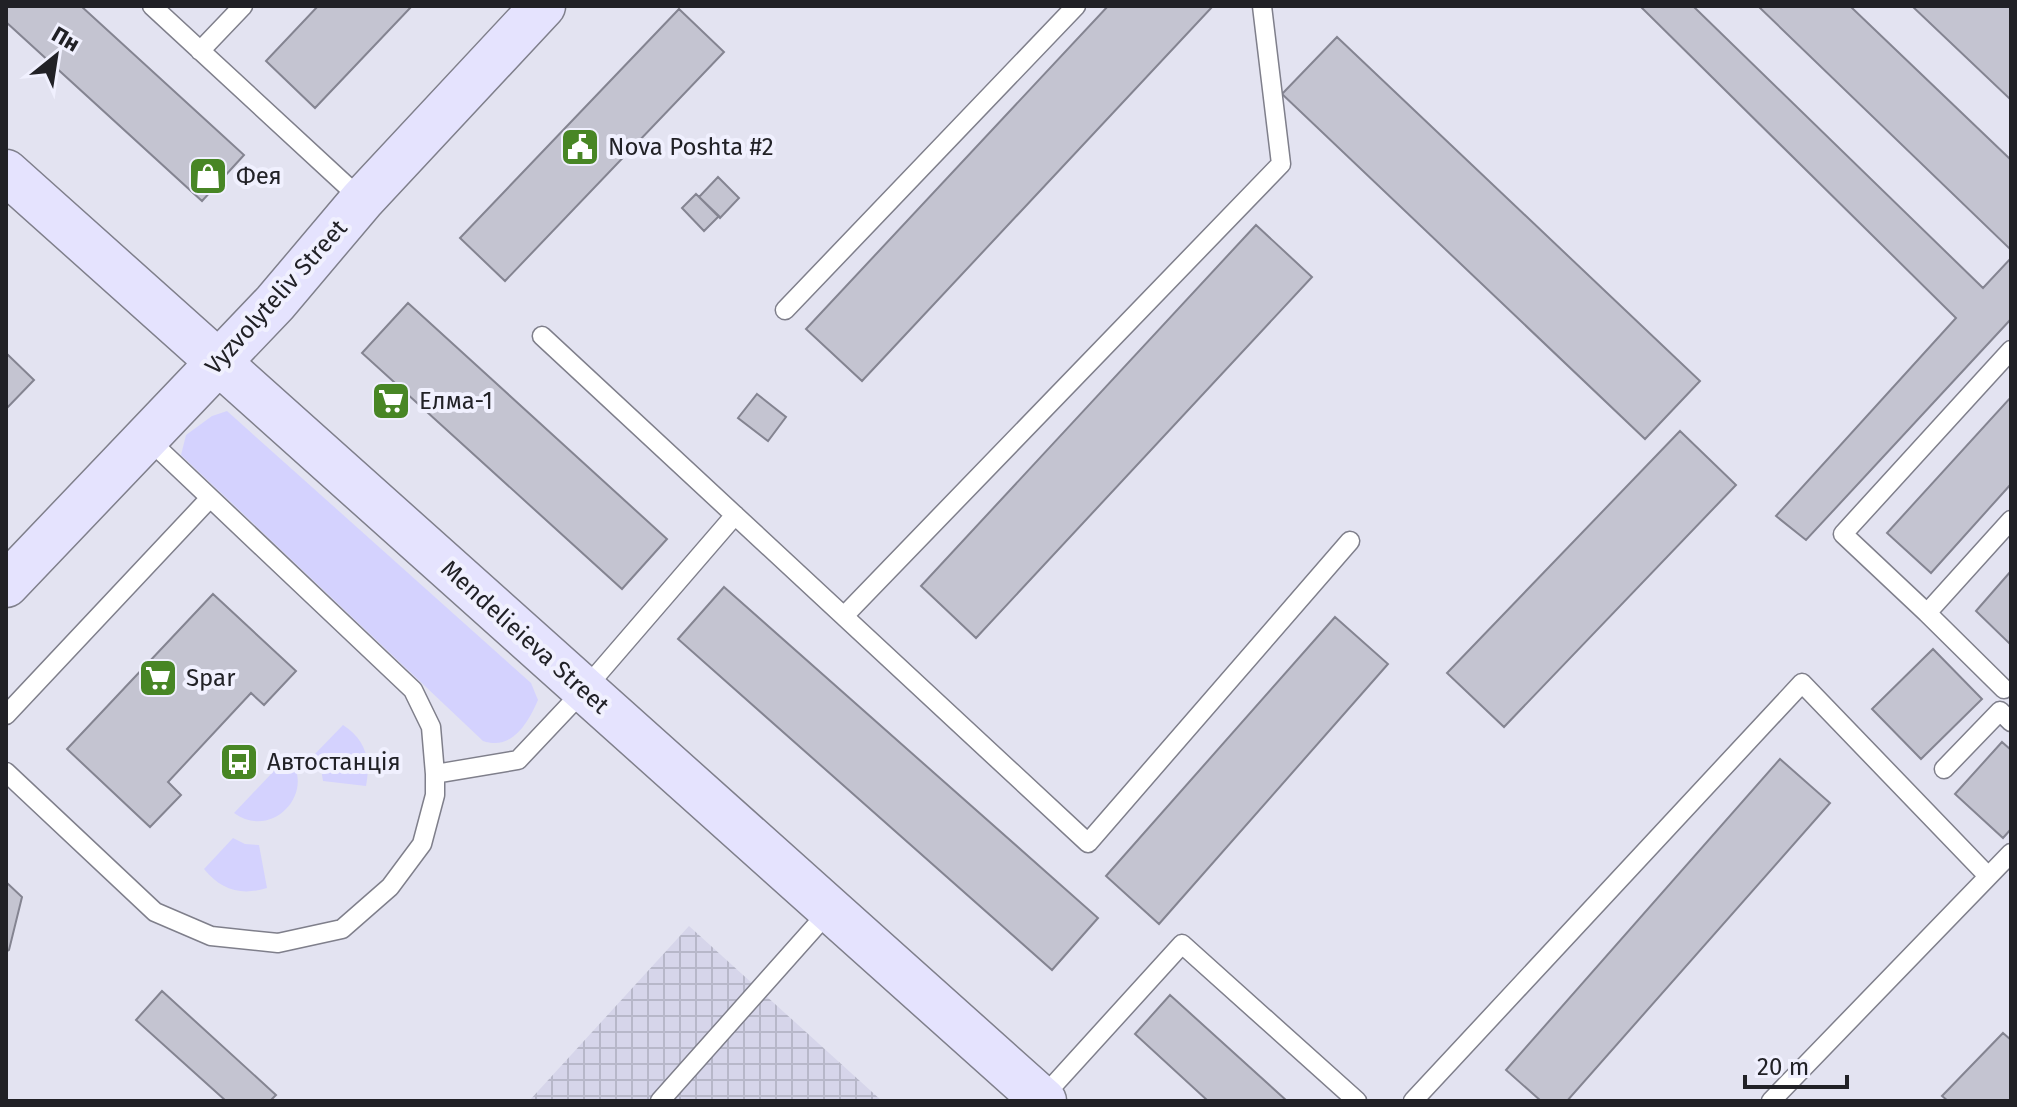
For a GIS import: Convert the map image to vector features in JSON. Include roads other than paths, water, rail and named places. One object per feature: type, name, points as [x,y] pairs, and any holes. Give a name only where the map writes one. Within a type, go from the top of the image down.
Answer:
[{"type":"street","name":"Vyzvolyteliv Street","points":[[6,585],[275,303],[362,200],[543,6]]},
{"type":"street","name":"Mendelieieva Street","points":[[6,172],[1042,1100]]},
{"type":"lane","points":[[152,6],[362,200]]},
{"type":"lane","points":[[200,51],[243,6]]},
{"type":"lane","points":[[785,310],[1076,6]]},
{"type":"lane","points":[[844,616],[1281,164],[1262,6]]},
{"type":"lane","points":[[542,336],[1088,843],[1350,541]]},
{"type":"lane","points":[[1944,769],[2005,717],[2007,686],[1843,534],[2011,350]]},
{"type":"lane","points":[[6,772],[155,912],[211,936],[278,943],[342,929],[390,887],[422,844],[435,795],[435,774],[431,727],[413,690],[146,437]]},
{"type":"lane","points":[[6,715],[210,498]]},
{"type":"lane","points":[[435,774],[518,760],[584,690],[735,515]]},
{"type":"lane","points":[[1927,613],[2011,520]]},
{"type":"lane","points":[[1413,1101],[1802,683],[1988,876]]},
{"type":"lane","points":[[1771,1101],[2011,853]]},
{"type":"lane","points":[[660,1101],[830,910]]},
{"type":"lane","points":[[1042,1100],[1182,944],[1357,1101]]},
{"type":"place","name":"Nova Poshta #2","points":[[580,147]]},
{"type":"place","name":"Фея","points":[[208,176]]},
{"type":"place","name":"Елма-1","points":[[391,401]]},
{"type":"place","name":"Spar","points":[[158,678]]},
{"type":"place","name":"Автостанція","points":[[239,762]]}]
